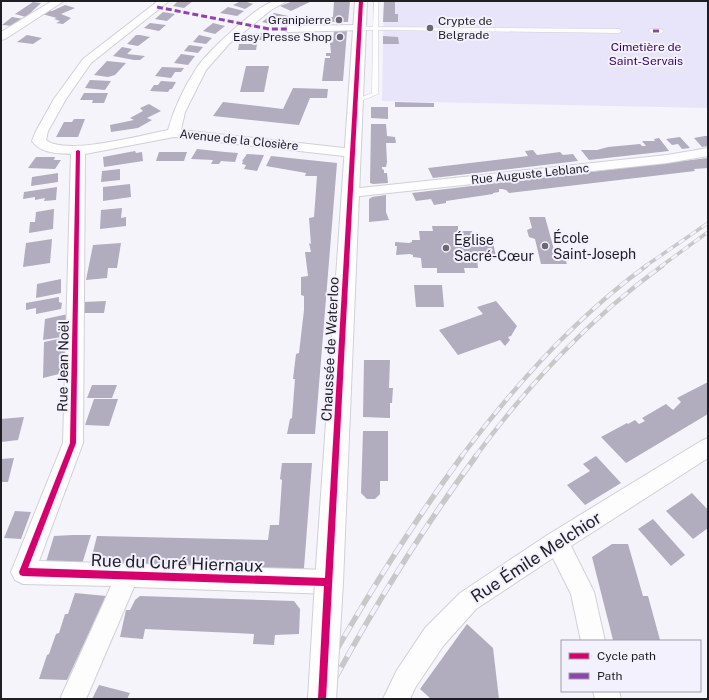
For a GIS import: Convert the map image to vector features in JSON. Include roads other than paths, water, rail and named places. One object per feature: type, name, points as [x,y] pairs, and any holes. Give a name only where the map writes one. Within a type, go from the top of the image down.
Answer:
[{"type":"main road","name":"Chaussée de Waterloo","points":[[322,699],[361,1]]},
{"type":"street","points":[[1,37],[58,1]]},
{"type":"street","name":"Avenue de la Closière","points":[[164,1],[87,61],[60,99],[42,132],[39,140],[44,146],[54,149],[78,151],[174,133],[353,153]]},
{"type":"street","points":[[174,133],[180,112],[201,69],[225,42],[267,8],[282,1]]},
{"type":"street","points":[[288,29],[360,28]]},
{"type":"street","name":"Rue Jean Noël","points":[[23,572],[73,442],[78,151]]},
{"type":"street","name":"Rue Auguste Leblanc","points":[[351,193],[667,159],[708,152]]},
{"type":"street","name":"Rue Émile Melchior","points":[[396,699],[406,679],[434,637],[468,601],[557,542],[708,447]]},
{"type":"street","points":[[557,542],[582,592],[594,640]]},
{"type":"street","name":"Rue du Curé Hiernaux","points":[[23,572],[128,574],[329,582]]},
{"type":"street","points":[[73,699],[128,574]]},
{"type":"lane","points":[[356,101],[375,94],[376,1]]},
{"type":"lane","points":[[360,28],[619,31]]},
{"type":"railway","points":[[644,267],[708,223]]},
{"type":"railway","points":[[660,267],[708,232]]},
{"type":"railway","points":[[461,457],[502,405],[547,354],[595,308],[646,266]]},
{"type":"railway","points":[[475,457],[516,405],[561,354],[610,308],[662,266]]},
{"type":"railway","points":[[309,699],[381,575],[462,456]]},
{"type":"railway","points":[[324,699],[377,605],[434,515],[476,456]]},
{"type":"place","name":"Granipierre","points":[[339,20]]},
{"type":"place","name":"Crypte de Belgrade","points":[[430,28]]},
{"type":"place","name":"Easy Presse Shop","points":[[340,37]]},
{"type":"place","name":"École Saint-Joseph","points":[[545,246]]},
{"type":"place","name":"Église Sacré-Cœur","points":[[446,248]]},
{"type":"park label","name":"Cimetière de Saint-Servais","points":[[646,54]]}]
